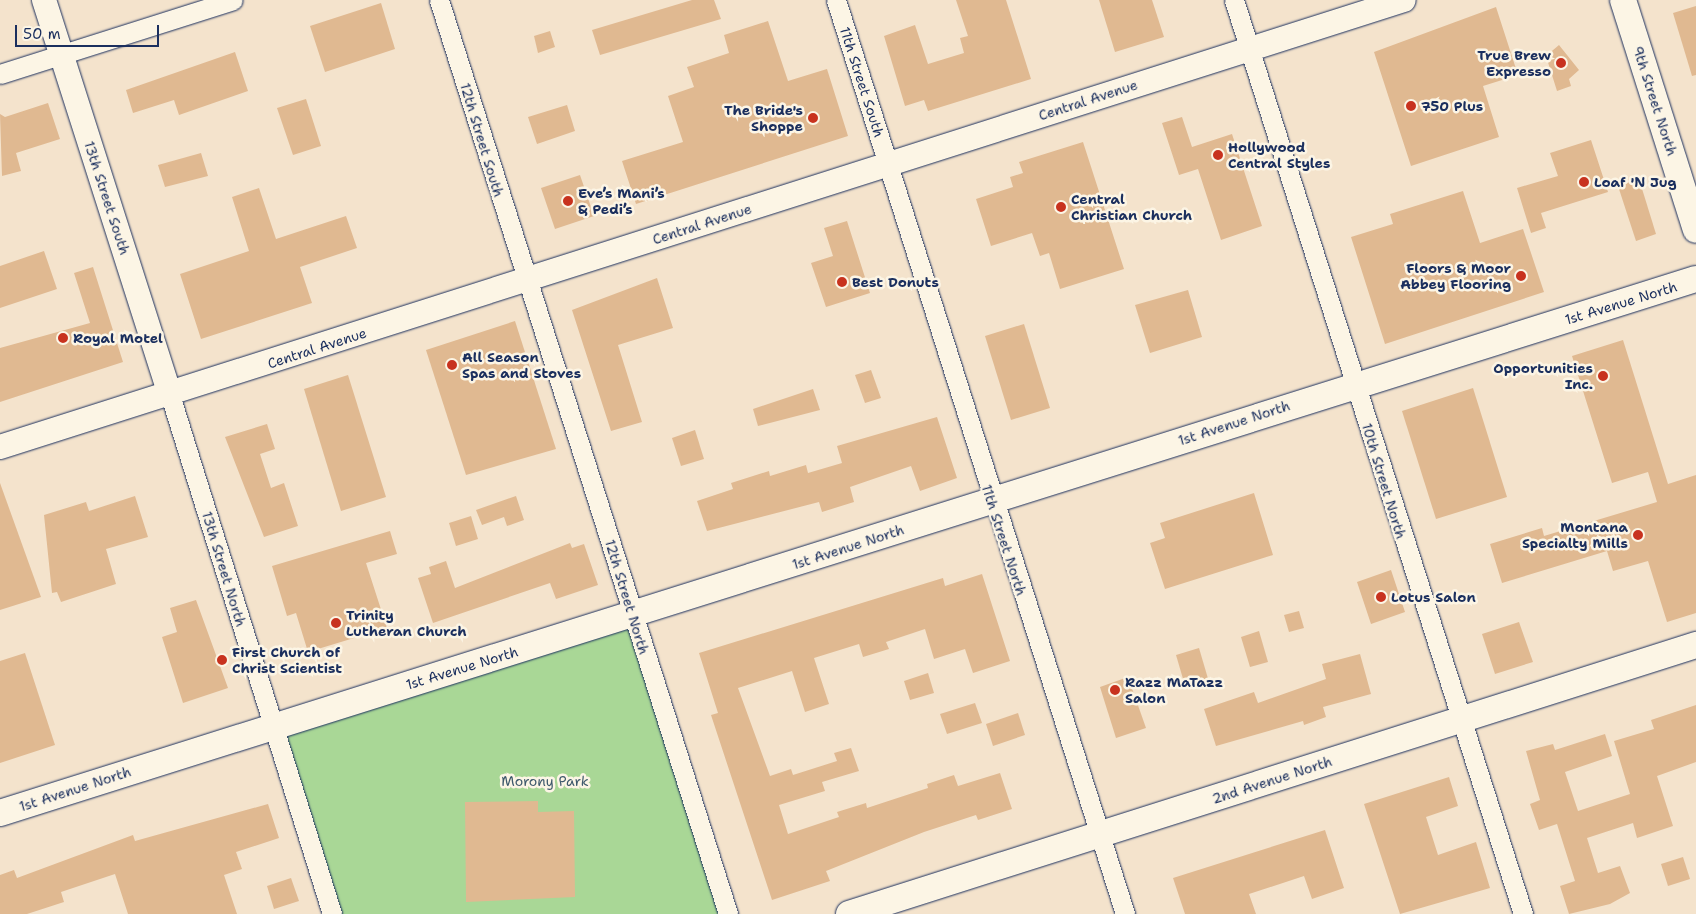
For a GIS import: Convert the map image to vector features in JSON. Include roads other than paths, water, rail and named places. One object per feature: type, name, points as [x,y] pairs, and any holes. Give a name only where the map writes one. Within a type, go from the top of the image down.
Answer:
[{"type":"main road","name":"9th Street North","points":[[1623,0],[1696,230]]},
{"type":"main road","name":"1st Avenue North","points":[[0,813],[273,725],[634,616],[1354,385],[1696,279]]},
{"type":"main road","name":"2nd Avenue North","points":[[849,914],[1696,645]]},
{"type":"street","name":"13th Street South","points":[[44,0],[170,395]]},
{"type":"street","points":[[0,74],[232,0]]},
{"type":"street","name":"12th Street South","points":[[439,0],[525,280]]},
{"type":"street","name":"11th Street South","points":[[836,0],[889,164]]},
{"type":"street","name":"10th Street North","points":[[1234,0],[1459,720],[1523,914]]},
{"type":"street","name":"Central Avenue","points":[[0,448],[1404,0]]},
{"type":"street","name":"11th Street North","points":[[889,164],[991,501],[1125,914]]},
{"type":"street","name":"12th Street North","points":[[525,280],[728,914]]},
{"type":"street","name":"13th Street North","points":[[170,395],[332,914]]},
{"type":"place","name":"True Brew Expresso","points":[[1561,63]]},
{"type":"place","name":"750 Plus","points":[[1411,106]]},
{"type":"place","name":"The Bride's Shoppe","points":[[813,118]]},
{"type":"place","name":"Hollywood Central Styles","points":[[1218,155]]},
{"type":"place","name":"Loaf 'N Jug","points":[[1584,182]]},
{"type":"place","name":"Eve’s Mani’s & Pedi’s","points":[[568,201]]},
{"type":"place","name":"Central Christian Church","points":[[1061,207]]},
{"type":"place","name":"Floors & Moor Abbey Flooring","points":[[1521,276]]},
{"type":"place","name":"Best Donuts","points":[[842,282]]},
{"type":"place","name":"Royal Motel","points":[[63,338]]},
{"type":"place","name":"All Season Spas and Stoves","points":[[452,365]]},
{"type":"place","name":"Opportunities Inc.","points":[[1603,376]]},
{"type":"place","name":"Montana Specialty Mills","points":[[1638,535]]},
{"type":"place","name":"Lotus Salon","points":[[1381,597]]},
{"type":"place","name":"Trinity Lutheran Church","points":[[336,623]]},
{"type":"place","name":"First Church of Christ Scientist","points":[[222,660]]},
{"type":"place","name":"Razz MaTazz Salon","points":[[1115,690]]},
{"type":"park label","name":"Morony Park","points":[[545,781]]}]
